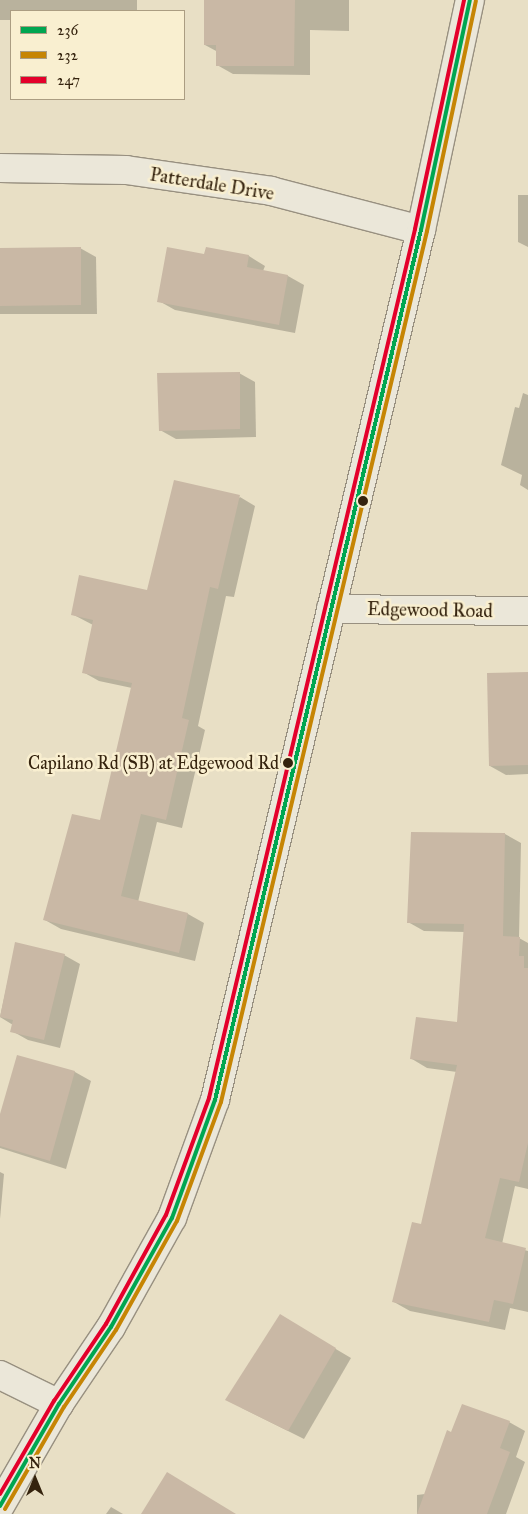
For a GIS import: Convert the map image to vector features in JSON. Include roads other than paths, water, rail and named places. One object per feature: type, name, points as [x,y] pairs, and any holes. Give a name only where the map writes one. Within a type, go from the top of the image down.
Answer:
[{"type":"main road","points":[[0,1506],[59,1404],[111,1327],[172,1218],[215,1100],[421,230],[470,0]]},
{"type":"main road","name":"Patterdale Drive","points":[[0,168],[126,170],[271,191],[421,230]]},
{"type":"main road","name":"Edgewood Road","points":[[331,609],[528,610]]},
{"type":"main road","points":[[0,1375],[59,1404]]},
{"type":"place","name":"Capilano Rd (SB) at Edgewood Rd","points":[[288,763]]}]
